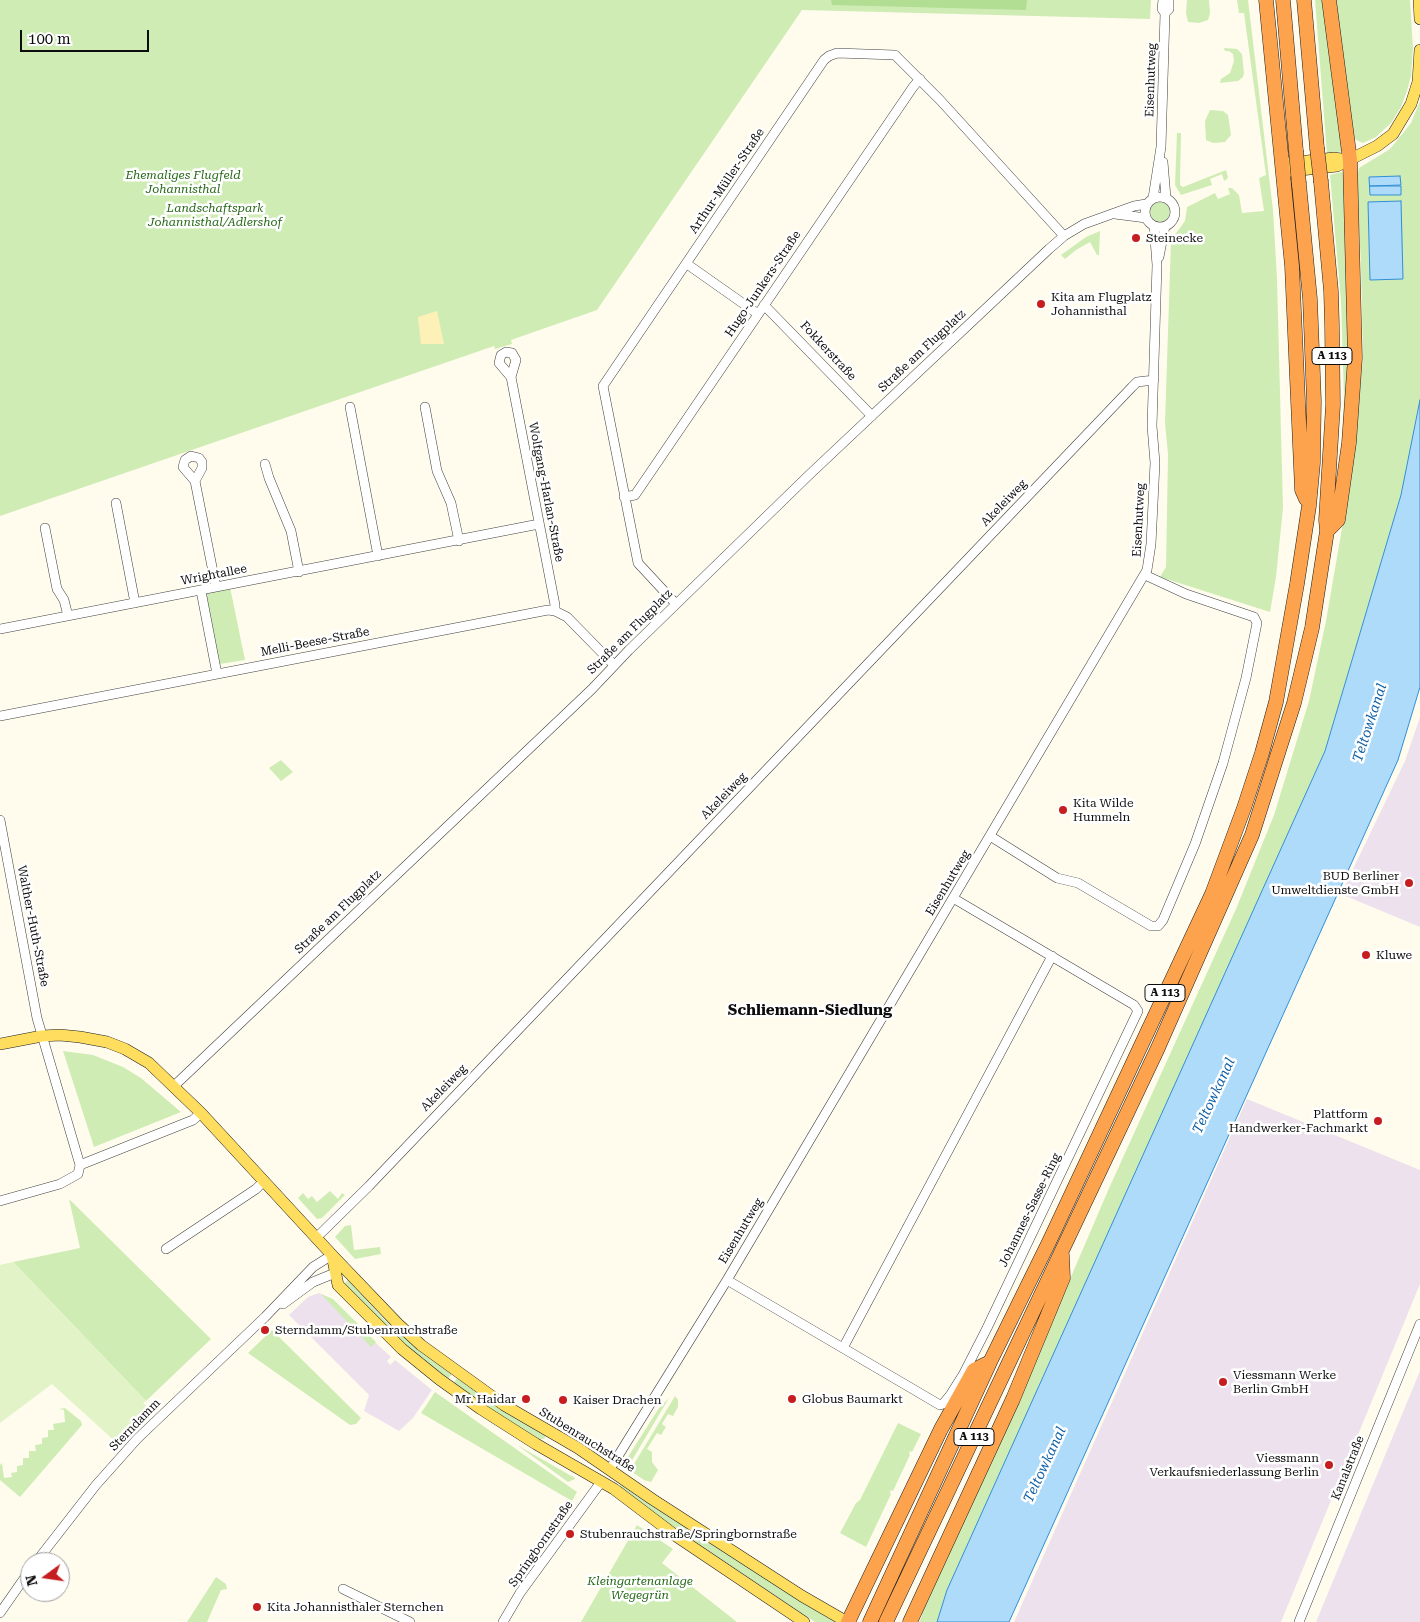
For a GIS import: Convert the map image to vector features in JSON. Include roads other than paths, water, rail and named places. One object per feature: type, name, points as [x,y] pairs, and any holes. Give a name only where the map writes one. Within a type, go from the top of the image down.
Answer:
[{"type":"highway","points":[[1266,0],[1295,312],[1302,490],[1309,506]]},
{"type":"highway","name":"A 113","points":[[870,1622],[990,1362],[1212,894],[1244,808],[1276,702],[1309,506],[1313,463],[1314,402],[1310,299],[1283,0]]},
{"type":"highway","name":"A 113","points":[[886,1622],[1157,1050],[1252,835],[1294,703],[1312,628],[1327,531],[1326,520],[1333,405],[1331,291],[1304,0]]},
{"type":"highway","points":[[1327,531],[1338,520],[1349,443],[1355,358],[1350,160],[1329,0]]},
{"type":"highway","points":[[910,1622],[1013,1399],[1063,1278],[1062,1252]]},
{"type":"highway","points":[[848,1622],[941,1429],[974,1370],[990,1362]]},
{"type":"main road","points":[[1419,0],[1420,20]]},
{"type":"main road","points":[[1282,168],[1289,164],[1334,158],[1350,160],[1377,146],[1393,134],[1411,104],[1418,82],[1420,50]]},
{"type":"main road","name":"Stubenrauchstraße","points":[[0,1044],[42,1036],[63,1035],[107,1042],[125,1049],[144,1060],[201,1112],[332,1255],[398,1324],[422,1345],[504,1405],[578,1448],[802,1596],[848,1622]]},
{"type":"main road","points":[[332,1255],[338,1285],[397,1344],[432,1374],[481,1409],[536,1444],[614,1489],[676,1536],[804,1622]]},
{"type":"main road","points":[[600,1482],[610,1469]]},
{"type":"street","name":"Eisenhutweg","points":[[1163,0],[1162,9],[1165,14]]},
{"type":"street","name":"Eisenhutweg","points":[[1157,264],[1165,226],[1175,214],[1173,206],[1166,198],[1161,147],[1165,14],[1168,9],[1169,0]]},
{"type":"street","name":"Arthur-Müller-Straße","points":[[676,604],[638,563],[603,386],[824,60],[829,56],[837,54],[895,55],[920,79],[1064,236]]},
{"type":"street","name":"Hugo-Junkers-Straße","points":[[624,496],[636,495],[913,86],[920,79]]},
{"type":"street","name":"Eisenhutweg","points":[[1146,218],[1145,209],[1150,201],[1161,147]]},
{"type":"street","points":[[1150,201],[1166,198]]},
{"type":"street","name":"Straße am Flugplatz","points":[[174,1086],[584,695],[872,416],[1064,236],[1084,224],[1150,201]]},
{"type":"street","name":"Straße am Flugplatz","points":[[1115,214],[1146,218]]},
{"type":"street","points":[[1146,218],[1154,226],[1165,226]]},
{"type":"street","name":"Eisenhutweg","points":[[610,1469],[727,1280],[1144,575],[1149,563],[1151,544],[1155,463],[1152,426],[1157,264],[1154,226]]},
{"type":"street","points":[[687,264],[758,314]]},
{"type":"street","name":"Fokkerstraße","points":[[764,305],[770,308],[872,416]]},
{"type":"street","name":"Wolfgang-Harlan-Straße","points":[[511,378],[555,611]]},
{"type":"street","name":"Akeleiweg","points":[[316,1238],[368,1186],[1132,387],[1137,382],[1154,380]]},
{"type":"street","points":[[350,407],[378,556]]},
{"type":"street","points":[[426,407],[437,471],[451,503],[459,541]]},
{"type":"street","points":[[265,464],[291,531],[299,572]]},
{"type":"street","points":[[195,481],[216,588]]},
{"type":"street","points":[[116,503],[135,603]]},
{"type":"street","name":"Wrightallee","points":[[0,629],[540,524]]},
{"type":"street","points":[[45,528],[57,589],[64,600],[68,616]]},
{"type":"street","points":[[990,836],[1057,878],[1078,883],[1151,926],[1158,926],[1163,920],[1195,844],[1223,763],[1246,678],[1257,623],[1254,617],[1186,594],[1144,575]]},
{"type":"street","points":[[200,590],[217,674]]},
{"type":"street","name":"Melli-Beese-Straße","points":[[0,716],[540,611],[555,611]]},
{"type":"street","points":[[555,611],[567,617],[614,665]]},
{"type":"street","name":"Walther-Huth-Straße","points":[[0,820],[42,1036],[80,1165]]},
{"type":"street","name":"Johannes-Sasse-Ring","points":[[727,1280],[940,1405],[951,1394],[963,1375],[1138,1011],[1134,1005],[953,898]]},
{"type":"street","points":[[843,1348],[1052,956]]},
{"type":"street","points":[[0,1201],[60,1184],[78,1174],[80,1165],[193,1120],[201,1112]]},
{"type":"street","points":[[166,1249],[256,1189],[264,1181]]},
{"type":"street","name":"Sterndamm","points":[[44,1552],[96,1486],[138,1438],[265,1317],[313,1267],[332,1255]]},
{"type":"street","name":"Sterndamm","points":[[265,1317],[313,1282],[335,1273]]},
{"type":"street","name":"Kanalstraße","points":[[1298,1622],[1420,1324]]},
{"type":"street","name":"Springbornstraße","points":[[503,1622],[520,1593],[600,1482]]},
{"type":"street","points":[[0,1613],[20,1584]]},
{"type":"street","points":[[343,1588],[410,1622]]},
{"type":"water","points":[[1400,176],[1401,185],[1370,186],[1401,186],[1401,195],[1370,195],[1369,177]]},
{"type":"water","points":[[1401,201],[1403,279],[1370,280],[1368,202]]},
{"type":"water","name":"Teltowkanal","points":[[1420,400],[1420,687],[1398,760],[1009,1622],[937,1622],[947,1590],[1325,751],[1401,495]]},
{"type":"place","name":"Steinecke","points":[[1136,238]]},
{"type":"place","name":"Kita am Flugplatz Johannisthal","points":[[1041,304]]},
{"type":"place","name":"Kita Wilde Hummeln","points":[[1063,810]]},
{"type":"place","name":"BUD Berliner Umweltdienste GmbH","points":[[1409,883]]},
{"type":"place","name":"Kluwe","points":[[1366,955]]},
{"type":"place","name":"Plattform Handwerker-Fachmarkt","points":[[1378,1121]]},
{"type":"place","name":"Sterndamm/Stubenrauchstraße","points":[[265,1330]]},
{"type":"place","name":"Viessmann Werke Berlin GmbH","points":[[1223,1382]]},
{"type":"place","name":"Mr. Haidar","points":[[526,1399]]},
{"type":"place","name":"Globus Baumarkt","points":[[792,1399]]},
{"type":"place","name":"Kaiser Drachen","points":[[563,1400]]},
{"type":"place","name":"Viessmann Verkaufsniederlassung Berlin","points":[[1329,1465]]},
{"type":"place","name":"Stubenrauchstraße/Springbornstraße","points":[[570,1534]]},
{"type":"place","name":"Kita Johannisthaler Sternchen","points":[[257,1607]]},
{"type":"district","name":"Schliemann-Siedlung","points":[[810,1011]]},
{"type":"park label","name":"Ehemaliges Flugfeld Johannisthal","points":[[183,182]]},
{"type":"park label","name":"Landschaftspark Johannisthal/Adlershof","points":[[215,215]]},
{"type":"park label","name":"Kleingartenanlage Wegegrün","points":[[640,1588]]}]
